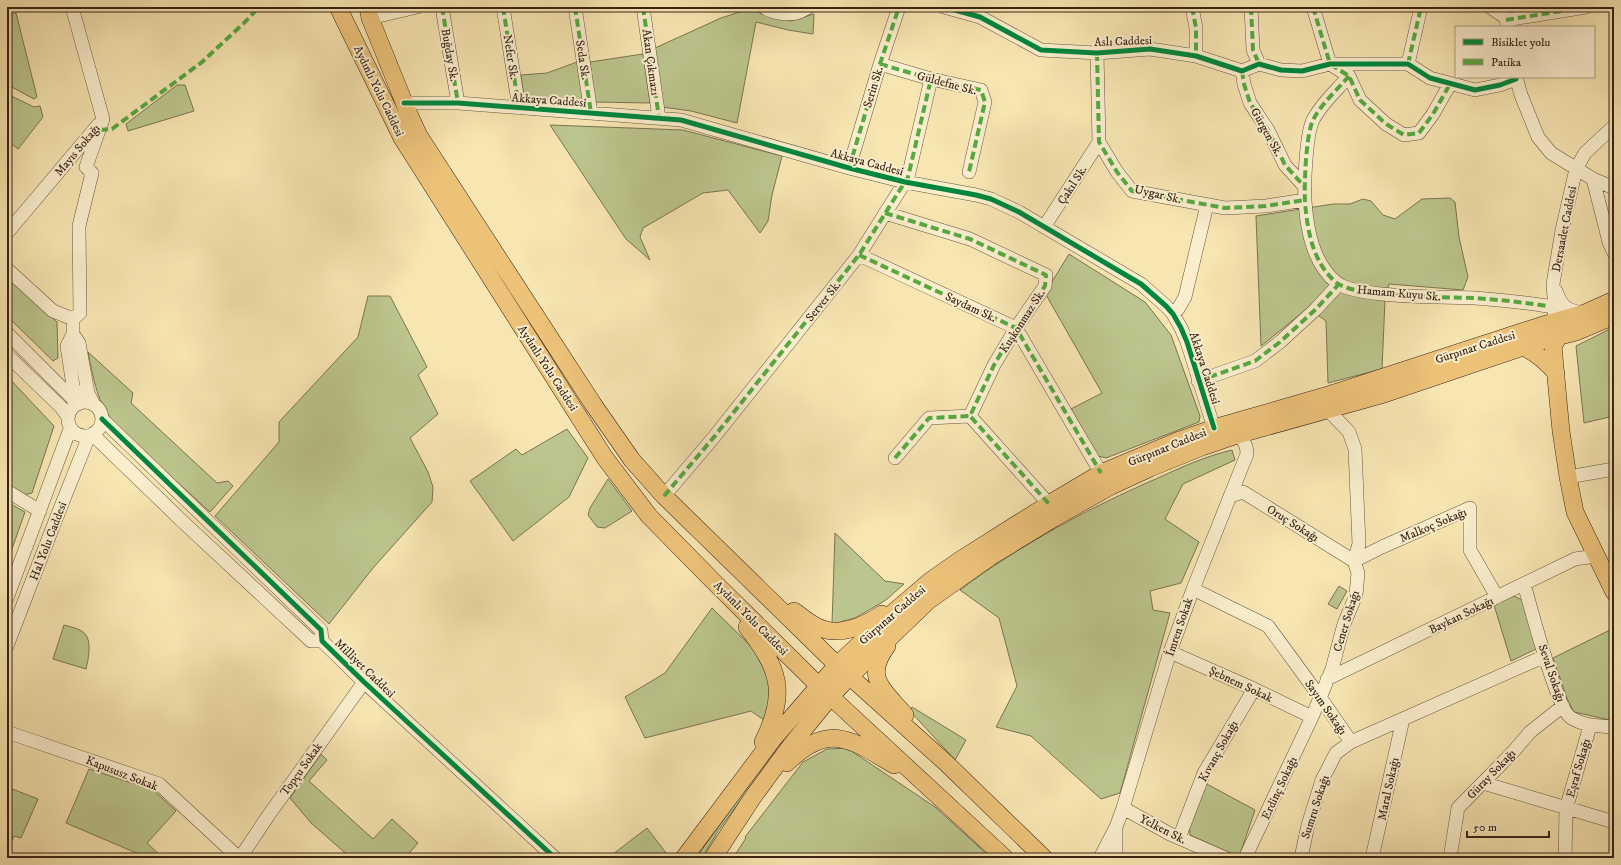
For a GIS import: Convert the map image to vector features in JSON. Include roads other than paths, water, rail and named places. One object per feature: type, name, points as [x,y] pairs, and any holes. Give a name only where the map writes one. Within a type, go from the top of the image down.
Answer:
[{"type":"main road","name":"Aydınlı Yolu Caddesi","points":[[338,7],[402,138],[605,458],[649,516],[716,585],[831,696]]},
{"type":"main road","name":"Aydınlı Yolu Caddesi","points":[[369,12],[404,103],[419,136],[593,404],[632,460],[664,496],[849,677]]},
{"type":"main road","name":"Gürpınar Caddesi","points":[[753,797],[792,744],[831,696],[901,626],[928,602],[990,557],[1054,518],[1111,486],[1176,457],[1237,435],[1329,411],[1384,394],[1554,336],[1614,300]]},
{"type":"main road","name":"Gürpınar Caddesi","points":[[1578,321],[1614,316]]},
{"type":"main road","name":"Dersaadet Caddesi","points":[[1561,431],[1563,346],[1578,321]]},
{"type":"main road","name":"Gürpınar Caddesi","points":[[747,773],[818,685],[837,665],[896,610],[960,560],[1049,504],[1101,474],[1177,441],[1214,428],[1325,396],[1529,330],[1554,336]]},
{"type":"main road","name":"Dersaadet Caddesi","points":[[1554,336],[1561,431],[1575,512],[1614,592]]},
{"type":"main road","points":[[1523,347],[1534,352],[1547,362],[1556,372]]},
{"type":"main road","points":[[744,574],[813,624],[823,629],[832,631],[857,628],[870,622],[930,582]]},
{"type":"main road","points":[[684,858],[747,773],[774,717],[777,695],[776,680],[772,665],[760,644],[716,585]]},
{"type":"main road","points":[[901,626],[878,658],[876,669],[878,682],[946,763]]},
{"type":"main road","points":[[849,677],[946,763],[1044,858]]},
{"type":"main road","points":[[831,696],[1006,858]]},
{"type":"main road","points":[[713,858],[753,797],[798,752],[823,739],[848,739],[857,743],[931,788]]},
{"type":"street","name":"Mayıs Sokağı","points":[[7,233],[103,119],[72,7]]},
{"type":"street","points":[[369,12],[417,7]]},
{"type":"street","name":"Buğday Sk.","points":[[442,7],[458,103]]},
{"type":"street","name":"Nefer Sk.","points":[[503,7],[519,108]]},
{"type":"street","name":"Seda Sk.","points":[[575,7],[591,113]]},
{"type":"street","name":"Akan Çıkmazı","points":[[643,7],[659,118]]},
{"type":"street","points":[[764,7],[767,10],[782,13],[797,13],[809,7]]},
{"type":"street","name":"Serin Sk.","points":[[849,168],[880,64],[899,7]]},
{"type":"street","name":"Aslı Caddesi","points":[[944,7],[980,17],[1041,50],[1097,53],[1150,49],[1196,56],[1242,71]]},
{"type":"street","points":[[1192,7],[1196,28],[1196,56]]},
{"type":"street","points":[[1251,7],[1253,50],[1259,64]]},
{"type":"street","points":[[1313,7],[1330,64],[1349,76],[1360,100],[1386,124],[1404,135],[1420,133],[1450,84]]},
{"type":"street","points":[[1408,64],[1421,7]]},
{"type":"street","points":[[1490,7],[1506,18],[1507,24],[1586,7]]},
{"type":"street","name":"Uygar Sk.","points":[[1097,53],[1099,142],[1117,172],[1132,191],[1225,208],[1266,206],[1305,200]]},
{"type":"street","name":"Güldefne Sk.","points":[[880,64],[931,79],[981,90],[985,102],[969,172]]},
{"type":"street","points":[[1242,71],[1259,64],[1281,70],[1302,71],[1330,64],[1408,64],[1430,78],[1475,90],[1500,85],[1516,78],[1521,95],[1538,137],[1550,153],[1592,179],[1614,188]]},
{"type":"street","name":"Gürgen Sk.","points":[[1242,71],[1244,84],[1250,102],[1268,130],[1285,164],[1304,186]]},
{"type":"street","name":"Hamam Kuyu Sk.","points":[[1349,76],[1322,107],[1312,122],[1304,186],[1306,214],[1313,248],[1326,271],[1339,284],[1356,290],[1391,294],[1476,298],[1547,306]]},
{"type":"street","name":"Server Sk.","points":[[664,496],[714,437],[859,255],[908,177],[931,79]]},
{"type":"street","name":"Akkaya Caddesi","points":[[404,103],[458,103],[659,118],[691,122],[849,168],[905,182],[976,195],[991,200],[1019,212],[1141,284],[1154,294],[1173,314],[1187,342],[1214,428]]},
{"type":"street","points":[[79,403],[73,386],[67,346],[73,334],[73,320],[80,313],[79,226],[92,172],[86,167],[103,119]]},
{"type":"street","name":"Dersaadet Caddesi","points":[[1554,336],[1553,284],[1562,230],[1576,170],[1585,153],[1614,126]]},
{"type":"street","name":"Çakıl Sk.","points":[[1044,227],[1099,142]]},
{"type":"street","points":[[1592,179],[1609,242],[1614,253]]},
{"type":"street","points":[[1173,314],[1186,297],[1207,205]]},
{"type":"street","name":"Kuşkonmaz Sk.","points":[[885,213],[970,239],[1046,275],[1045,286],[1016,328],[994,365],[970,416]]},
{"type":"street","name":"Saydam Sk.","points":[[859,255],[1016,328]]},
{"type":"street","points":[[7,269],[53,312],[73,320]]},
{"type":"street","points":[[1198,381],[1255,361],[1280,342],[1316,309],[1339,284]]},
{"type":"street","points":[[1529,330],[1538,321],[1547,306],[1553,284]]},
{"type":"street","points":[[1553,284],[1560,302],[1572,311],[1578,321]]},
{"type":"street","points":[[1016,328],[1101,474]]},
{"type":"street","points":[[7,333],[79,403]]},
{"type":"street","points":[[73,334],[79,343],[88,393],[94,405]]},
{"type":"street","points":[[7,355],[61,407],[69,423],[79,435],[91,435],[98,429],[102,419],[98,409],[94,405],[89,402],[79,403],[73,407],[69,423]]},
{"type":"street","name":"Cener Sokağı","points":[[1312,718],[1327,679],[1344,624],[1356,595],[1358,573],[1354,561],[1359,544],[1355,449],[1349,432],[1329,411]]},
{"type":"street","points":[[895,458],[929,418],[970,416],[1049,504]]},
{"type":"street","name":"Milliyet Caddesi","points":[[102,419],[321,630],[322,641],[364,682],[555,858]]},
{"type":"street","name":"Hal Yolu Caddesi","points":[[7,598],[40,511],[69,423]]},
{"type":"street","points":[[1176,457],[1214,428],[1237,435],[1245,442],[1247,454]]},
{"type":"street","name":"İmren Sokak","points":[[1100,858],[1116,827],[1123,808],[1170,652],[1193,589],[1252,439],[1264,428]]},
{"type":"street","name":"Hal Yolu Caddesi","points":[[7,646],[56,519],[91,435]]},
{"type":"street","name":"Milliyet Caddesi","points":[[91,435],[311,641],[322,641]]},
{"type":"street","points":[[1568,477],[1614,469]]},
{"type":"street","points":[[7,491],[40,511]]},
{"type":"street","name":"Oruç Sokağı","points":[[1230,496],[1243,492],[1354,561]]},
{"type":"street","name":"Malkoç Sokağı","points":[[1354,561],[1470,508],[1470,550],[1498,597]]},
{"type":"street","name":"Baykan Sokağı","points":[[1327,679],[1575,559],[1596,556]]},
{"type":"street","name":"Seval Sokağı","points":[[1524,584],[1545,656],[1563,706],[1569,716],[1590,726],[1614,727]]},
{"type":"street","name":"Sayım Sokağı","points":[[1193,589],[1268,626],[1351,742],[1545,656]]},
{"type":"street","name":"Şebnem Sokak","points":[[1170,652],[1254,689],[1312,718]]},
{"type":"street","name":"Topçu Sokak","points":[[240,858],[268,816],[364,682]]},
{"type":"street","name":"Kıvanç Sokağı","points":[[1179,838],[1204,774],[1254,689]]},
{"type":"street","name":"Güray Sokağı","points":[[1450,858],[1458,808],[1530,732],[1563,706]]},
{"type":"street","name":"Erdinç Sokağı","points":[[1246,858],[1312,718]]},
{"type":"street","name":"Maral Sokağı","points":[[1372,858],[1403,719]]},
{"type":"street","name":"Eşraf Sokağı","points":[[1565,858],[1566,809],[1590,726]]},
{"type":"street","name":"Kapususz Sokak","points":[[7,732],[159,784],[240,858]]},
{"type":"street","name":"Sumru Sokağı","points":[[1300,858],[1308,825],[1322,780],[1336,753],[1351,742]]},
{"type":"street","points":[[1483,783],[1566,809],[1614,822]]},
{"type":"street","name":"Yelken Sk.","points":[[1123,808],[1179,838],[1224,858]]},
{"type":"street","name":"İmren Sokak","points":[[1116,827],[1116,858]]}]
